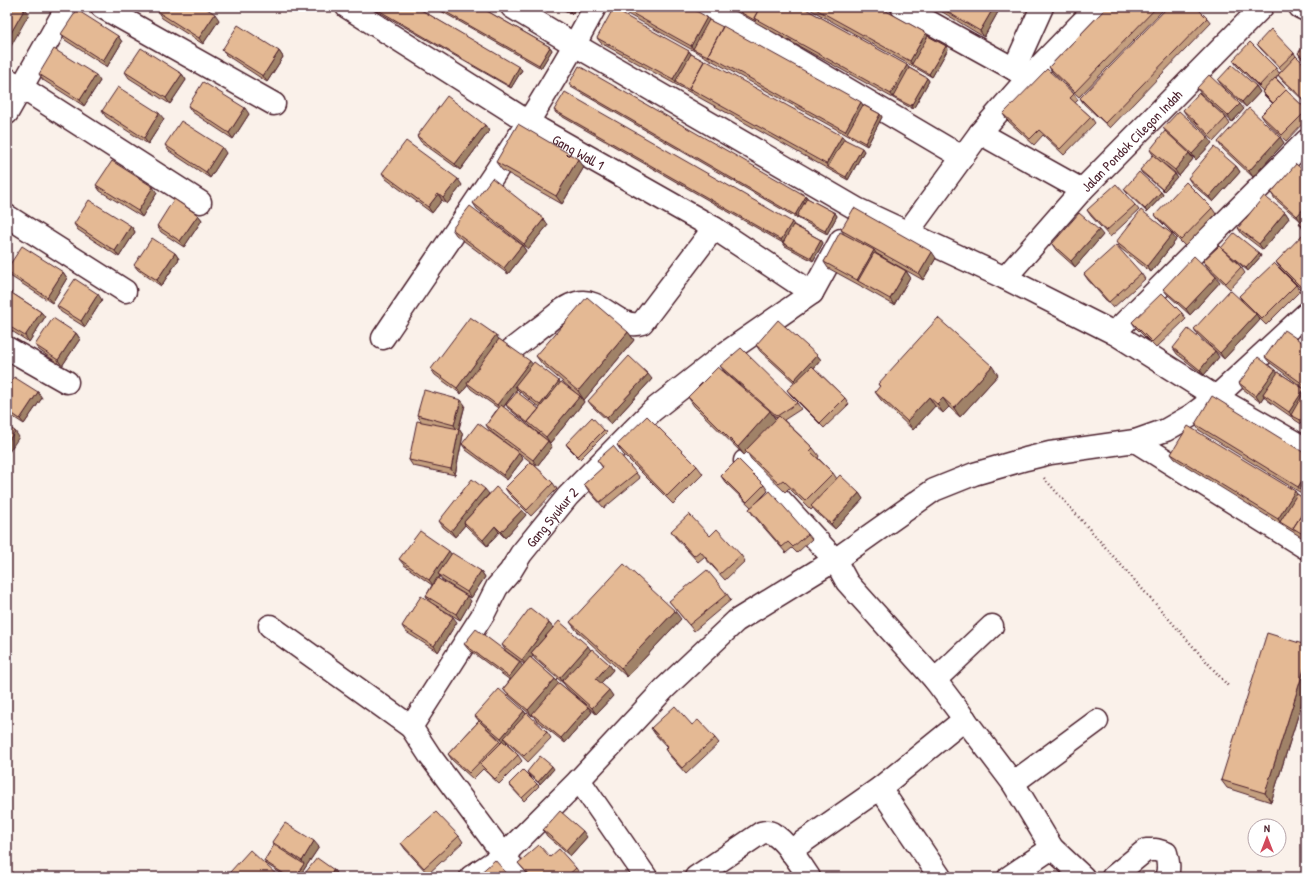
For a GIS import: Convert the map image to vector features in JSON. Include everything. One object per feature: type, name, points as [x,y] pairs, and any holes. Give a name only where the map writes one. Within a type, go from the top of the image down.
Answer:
[{"type":"street","points":[[7,113],[14,83],[67,7]]},
{"type":"street","points":[[102,7],[274,104]]},
{"type":"street","name":"Gang Wall 1","points":[[346,7],[529,122],[714,228],[812,293]]},
{"type":"street","points":[[512,7],[857,209],[1005,278],[1114,334],[1216,397],[1306,449]]},
{"type":"street","points":[[383,338],[529,122],[575,45],[595,7]]},
{"type":"street","points":[[708,7],[962,157]]},
{"type":"street","points":[[902,7],[1021,73]]},
{"type":"street","points":[[1021,73],[1042,7]]},
{"type":"street","points":[[907,232],[980,133],[1021,73],[1097,7]]},
{"type":"street","name":"Jalan Pondok Cilegon Indah","points":[[1005,278],[1082,190],[1262,7]]},
{"type":"street","points":[[1300,7],[1306,10]]},
{"type":"street","points":[[14,83],[200,202]]},
{"type":"street","points":[[980,133],[1082,190]]},
{"type":"street","points":[[1114,334],[1306,141]]},
{"type":"street","name":"Gang Syukur 2","points":[[411,726],[484,613],[497,586],[510,572],[521,554],[568,496],[652,411],[726,352],[812,293],[857,209]]},
{"type":"street","points":[[7,216],[125,291]]},
{"type":"street","points":[[512,350],[566,307],[578,302],[591,303],[627,324],[634,326],[642,323],[714,228]]},
{"type":"street","points":[[470,877],[504,855],[579,780],[665,688],[736,621],[835,560],[934,490],[974,474],[1026,459],[1050,453],[1135,441],[1166,430],[1192,415],[1216,397],[1305,317]]},
{"type":"street","points":[[7,348],[67,382]]},
{"type":"street","points":[[1135,441],[1306,548]]},
{"type":"street","points":[[746,461],[835,560],[847,582],[935,680],[1013,783],[1052,848],[1084,877]]},
{"type":"street","points":[[270,626],[411,726],[430,756],[520,877]]},
{"type":"street","points":[[935,680],[992,626]]},
{"type":"street","points":[[790,851],[880,788],[964,719]]},
{"type":"street","points":[[1013,783],[1097,721]]},
{"type":"street","points":[[579,780],[643,873]]},
{"type":"street","points":[[880,788],[940,877]]},
{"type":"street","points":[[696,877],[761,833],[768,832],[773,834],[790,851],[809,877]]},
{"type":"street","points":[[1009,877],[1052,848]]},
{"type":"street","points":[[1113,877],[1146,850],[1156,850],[1166,853],[1169,864],[1166,877]]},
{"type":"path","points":[[1026,459],[1229,687]]},
{"type":"building","points":[[7,7],[25,8],[7,40]]},
{"type":"building","points":[[161,7],[204,7],[215,14],[199,38],[158,12]]},
{"type":"building","points":[[373,7],[416,7],[519,67],[509,86]]},
{"type":"building","points":[[437,7],[480,7],[550,47],[539,65]]},
{"type":"building","points":[[561,7],[572,7],[570,12]]},
{"type":"building","points":[[621,7],[689,7],[707,17],[691,46]]},
{"type":"building","points":[[743,7],[760,7],[754,18],[756,21],[740,12]]},
{"type":"building","points":[[760,7],[802,7],[907,65],[891,94],[754,18]]},
{"type":"building","points":[[812,7],[879,7],[926,33],[910,61]]},
{"type":"building","points":[[939,7],[994,7],[980,31]]},
{"type":"building","points":[[1107,7],[1157,7],[1075,92],[1049,67]]},
{"type":"building","points":[[1168,7],[1196,7],[1207,18],[1105,123],[1080,98]]},
{"type":"building","points":[[613,9],[689,51],[673,79],[597,38]]},
{"type":"building","points":[[77,10],[118,36],[103,61],[61,34]]},
{"type":"building","points":[[709,20],[723,27],[708,55],[710,57],[693,49]]},
{"type":"building","points":[[238,25],[279,51],[263,76],[222,50]]},
{"type":"building","points":[[723,26],[861,102],[845,131],[708,55]]},
{"type":"building","points":[[1271,29],[1294,53],[1279,67],[1257,44]]},
{"type":"building","points":[[928,36],[946,46],[929,74],[912,64]]},
{"type":"building","points":[[1250,42],[1276,68],[1259,86],[1233,60]]},
{"type":"building","points":[[1306,44],[1306,61],[1298,53]]},
{"type":"building","points":[[141,48],[182,74],[166,98],[125,72]]},
{"type":"building","points":[[54,49],[96,75],[80,100],[39,74]]},
{"type":"building","points":[[691,54],[704,61],[689,88],[691,91],[675,82]]},
{"type":"building","points":[[1296,56],[1306,66],[1306,101],[1278,75]]},
{"type":"building","points":[[705,60],[842,136],[826,164],[689,88]]},
{"type":"building","points":[[1232,65],[1256,86],[1242,102],[1218,80]]},
{"type":"building","points":[[579,66],[806,196],[795,215],[569,84]]},
{"type":"building","points":[[909,68],[927,78],[911,106],[893,97]]},
{"type":"building","points":[[1047,69],[1074,94],[1070,98],[1091,117],[1060,149],[1039,130],[1030,139],[1003,114]]},
{"type":"building","points":[[1209,75],[1240,104],[1228,116],[1197,88]]},
{"type":"building","points":[[1275,78],[1287,91],[1286,90],[1273,103],[1262,92]]},
{"type":"building","points":[[203,82],[245,108],[229,133],[188,106]]},
{"type":"building","points":[[118,87],[159,113],[144,138],[102,111]]},
{"type":"building","points":[[1286,90],[1306,109],[1306,111],[1282,135],[1261,115]]},
{"type":"building","points":[[565,92],[792,222],[781,240],[554,110]]},
{"type":"building","points":[[1199,93],[1226,118],[1210,135],[1183,110]]},
{"type":"building","points":[[447,96],[485,125],[455,164],[417,136]]},
{"type":"building","points":[[863,105],[880,114],[865,143],[847,133]]},
{"type":"building","points":[[1249,108],[1280,137],[1249,171],[1218,142]]},
{"type":"building","points":[[1179,111],[1208,137],[1192,154],[1163,128]]},
{"type":"building","points":[[181,121],[222,147],[206,172],[165,145]]},
{"type":"building","points":[[518,124],[578,159],[556,196],[496,162]]},
{"type":"building","points":[[1165,131],[1189,153],[1175,170],[1150,150]]},
{"type":"building","points":[[844,139],[862,148],[846,177],[828,167]]},
{"type":"building","points":[[406,141],[458,179],[443,198],[438,194],[428,207],[382,173]]},
{"type":"building","points":[[1214,147],[1236,166],[1209,197],[1188,178]]},
{"type":"building","points":[[1153,155],[1175,174],[1162,189],[1140,170]]},
{"type":"building","points":[[112,161],[153,187],[138,211],[96,185]]},
{"type":"building","points":[[1296,164],[1306,173],[1306,206],[1297,216],[1271,193]]},
{"type":"building","points":[[1139,172],[1161,192],[1145,209],[1124,189]]},
{"type":"building","points":[[492,178],[544,219],[524,244],[473,203]]},
{"type":"building","points":[[1186,182],[1212,208],[1181,240],[1155,215]]},
{"type":"building","points":[[1116,184],[1135,205],[1106,231],[1087,210]]},
{"type":"building","points":[[1264,196],[1285,212],[1259,244],[1238,228]]},
{"type":"building","points":[[807,198],[835,213],[825,231],[797,216]]},
{"type":"building","points":[[174,199],[198,215],[180,241],[157,226]]},
{"type":"building","points":[[89,200],[131,226],[115,251],[74,224]]},
{"type":"building","points":[[470,206],[522,245],[504,268],[452,229]]},
{"type":"building","points":[[854,208],[932,252],[919,274],[841,230]]},
{"type":"building","points":[[1141,210],[1172,234],[1147,266],[1116,242]]},
{"type":"building","points":[[1079,213],[1099,230],[1071,261],[1052,244]]},
{"type":"building","points":[[1306,216],[1306,230],[1299,223]]},
{"type":"building","points":[[793,225],[821,240],[811,258],[783,243]]},
{"type":"building","points":[[840,232],[874,250],[857,280],[824,262]]},
{"type":"building","points":[[1305,232],[1306,280],[1300,286],[1276,262]]},
{"type":"building","points":[[1234,233],[1259,253],[1246,268],[1221,248]]},
{"type":"building","points":[[152,238],[175,253],[157,280],[134,265]]},
{"type":"building","points":[[1116,245],[1141,273],[1109,302],[1084,274]]},
{"type":"building","points":[[22,246],[63,272],[47,297],[7,271]]},
{"type":"building","points":[[1219,246],[1241,267],[1226,283],[1203,261]]},
{"type":"building","points":[[874,253],[906,271],[890,299],[858,281]]},
{"type":"building","points":[[1194,256],[1216,277],[1186,309],[1163,289]]},
{"type":"building","points":[[1274,263],[1296,285],[1262,319],[1239,296]]},
{"type":"building","points":[[75,279],[98,294],[81,321],[57,306]]},
{"type":"building","points":[[7,290],[41,312],[25,336],[7,325]]},
{"type":"building","points":[[1230,290],[1256,314],[1220,353],[1194,329]]},
{"type":"building","points":[[1162,293],[1182,313],[1152,342],[1132,322]]},
{"type":"building","points":[[587,297],[628,332],[578,391],[536,356]]},
{"type":"building","points":[[470,317],[496,335],[457,388],[431,369]]},
{"type":"building","points":[[53,318],[76,333],[58,360],[35,345]]},
{"type":"building","points":[[938,318],[992,366],[954,408],[943,398],[937,404],[929,397],[907,421],[875,392],[880,386],[878,384]]},
{"type":"building","points":[[778,320],[817,355],[794,380],[756,345]]},
{"type":"building","points":[[1188,329],[1215,351],[1200,370],[1173,348]]},
{"type":"building","points":[[1284,330],[1306,345],[1306,380],[1303,384],[1265,357]]},
{"type":"building","points":[[499,339],[530,361],[497,405],[467,383]]},
{"type":"building","points":[[741,348],[797,403],[777,416],[720,366]]},
{"type":"building","points":[[629,356],[648,374],[607,418],[588,401]]},
{"type":"building","points":[[1258,357],[1275,370],[1256,396],[1239,383]]},
{"type":"building","points":[[534,362],[559,381],[540,405],[515,386]]},
{"type":"building","points":[[812,366],[845,398],[820,423],[787,390]]},
{"type":"building","points":[[718,367],[770,411],[738,447],[688,397]]},
{"type":"building","points":[[1278,372],[1304,389],[1289,412],[1263,394]]},
{"type":"building","points":[[14,377],[38,392],[20,419],[7,410],[7,388]]},
{"type":"building","points":[[561,382],[580,396],[546,437],[528,422]]},
{"type":"building","points":[[424,390],[461,400],[454,425],[417,415]]},
{"type":"building","points":[[517,392],[539,409],[528,423],[506,405]]},
{"type":"building","points":[[1304,392],[1306,393],[1306,423],[1291,415]]},
{"type":"building","points":[[1212,396],[1306,454],[1306,474],[1298,487],[1195,424]]},
{"type":"building","points":[[501,405],[548,441],[533,460],[486,425]]},
{"type":"building","points":[[647,416],[697,466],[667,496],[617,445]]},
{"type":"building","points":[[779,416],[813,448],[810,451],[833,473],[805,501],[783,480],[779,483],[745,451]]},
{"type":"building","points":[[592,417],[604,430],[578,456],[566,444]]},
{"type":"building","points":[[417,421],[459,429],[451,469],[409,460]]},
{"type":"building","points":[[478,423],[519,453],[503,475],[462,444]]},
{"type":"building","points":[[7,426],[15,431],[7,443]]},
{"type":"building","points":[[1188,426],[1295,491],[1278,519],[1171,454]]},
{"type":"building","points":[[613,446],[636,473],[600,502],[584,484],[603,467],[597,460]]},
{"type":"building","points":[[738,459],[764,485],[747,502],[721,476]]},
{"type":"building","points":[[531,462],[553,483],[527,510],[505,488]]},
{"type":"building","points":[[840,475],[859,493],[831,524],[811,506]]},
{"type":"building","points":[[472,479],[485,489],[451,531],[439,521]]},
{"type":"building","points":[[1306,480],[1306,494],[1300,490]]},
{"type":"building","points":[[496,487],[522,510],[501,532],[495,526],[483,540],[464,522]]},
{"type":"building","points":[[770,491],[808,534],[793,547],[788,542],[782,547],[749,509]]},
{"type":"building","points":[[1297,494],[1306,500],[1306,508],[1293,528],[1295,531],[1280,522]]},
{"type":"building","points":[[1306,508],[1306,536],[1293,528]]},
{"type":"building","points":[[689,514],[710,536],[717,529],[741,555],[720,574],[700,551],[694,556],[671,531]]},
{"type":"building","points":[[420,531],[449,551],[429,580],[399,559]]},
{"type":"building","points":[[452,553],[481,571],[467,592],[438,574]]},
{"type":"building","points":[[624,564],[675,611],[621,668],[570,622]]},
{"type":"building","points":[[707,570],[727,594],[689,625],[669,601]]},
{"type":"building","points":[[437,578],[467,596],[456,614],[426,596]]},
{"type":"building","points":[[421,596],[453,617],[434,646],[402,626]]},
{"type":"building","points":[[530,608],[549,623],[522,660],[502,645]]},
{"type":"building","points":[[559,621],[588,646],[560,678],[531,653]]},
{"type":"building","points":[[476,629],[520,662],[509,677],[464,644]]},
{"type":"building","points":[[1267,633],[1306,645],[1306,663],[1265,793],[1221,780]]},
{"type":"building","points":[[592,649],[609,664],[596,679],[609,690],[592,708],[562,681]]},
{"type":"building","points":[[530,657],[555,679],[528,710],[503,689]]},
{"type":"building","points":[[559,683],[588,707],[561,738],[532,714]]},
{"type":"building","points":[[499,689],[524,711],[501,738],[475,716]]},
{"type":"building","points":[[675,706],[692,725],[698,720],[715,738],[682,768],[665,749],[668,746],[651,728]]},
{"type":"building","points":[[527,713],[547,732],[524,756],[504,738]]},
{"type":"building","points":[[479,721],[500,741],[469,773],[448,754]]},
{"type":"building","points":[[503,741],[518,755],[495,779],[480,764]]},
{"type":"building","points":[[540,756],[552,766],[538,782],[527,772]]},
{"type":"building","points":[[523,770],[537,784],[522,798],[509,784]]},
{"type":"building","points":[[560,811],[583,831],[566,850],[543,830]]},
{"type":"building","points":[[436,812],[459,836],[424,868],[401,843]]},
{"type":"building","points":[[285,823],[314,841],[302,861],[272,842]]},
{"type":"building","points":[[274,845],[304,864],[295,877],[289,877],[264,861]]},
{"type":"building","points":[[539,845],[550,857],[559,849],[576,868],[566,877],[531,877],[518,863]]},
{"type":"building","points":[[250,850],[279,877],[236,877],[230,872]]},
{"type":"building","points":[[317,858],[334,870],[329,877],[302,877]]},
{"type":"building","points":[[495,860],[510,877],[477,876]]}]
